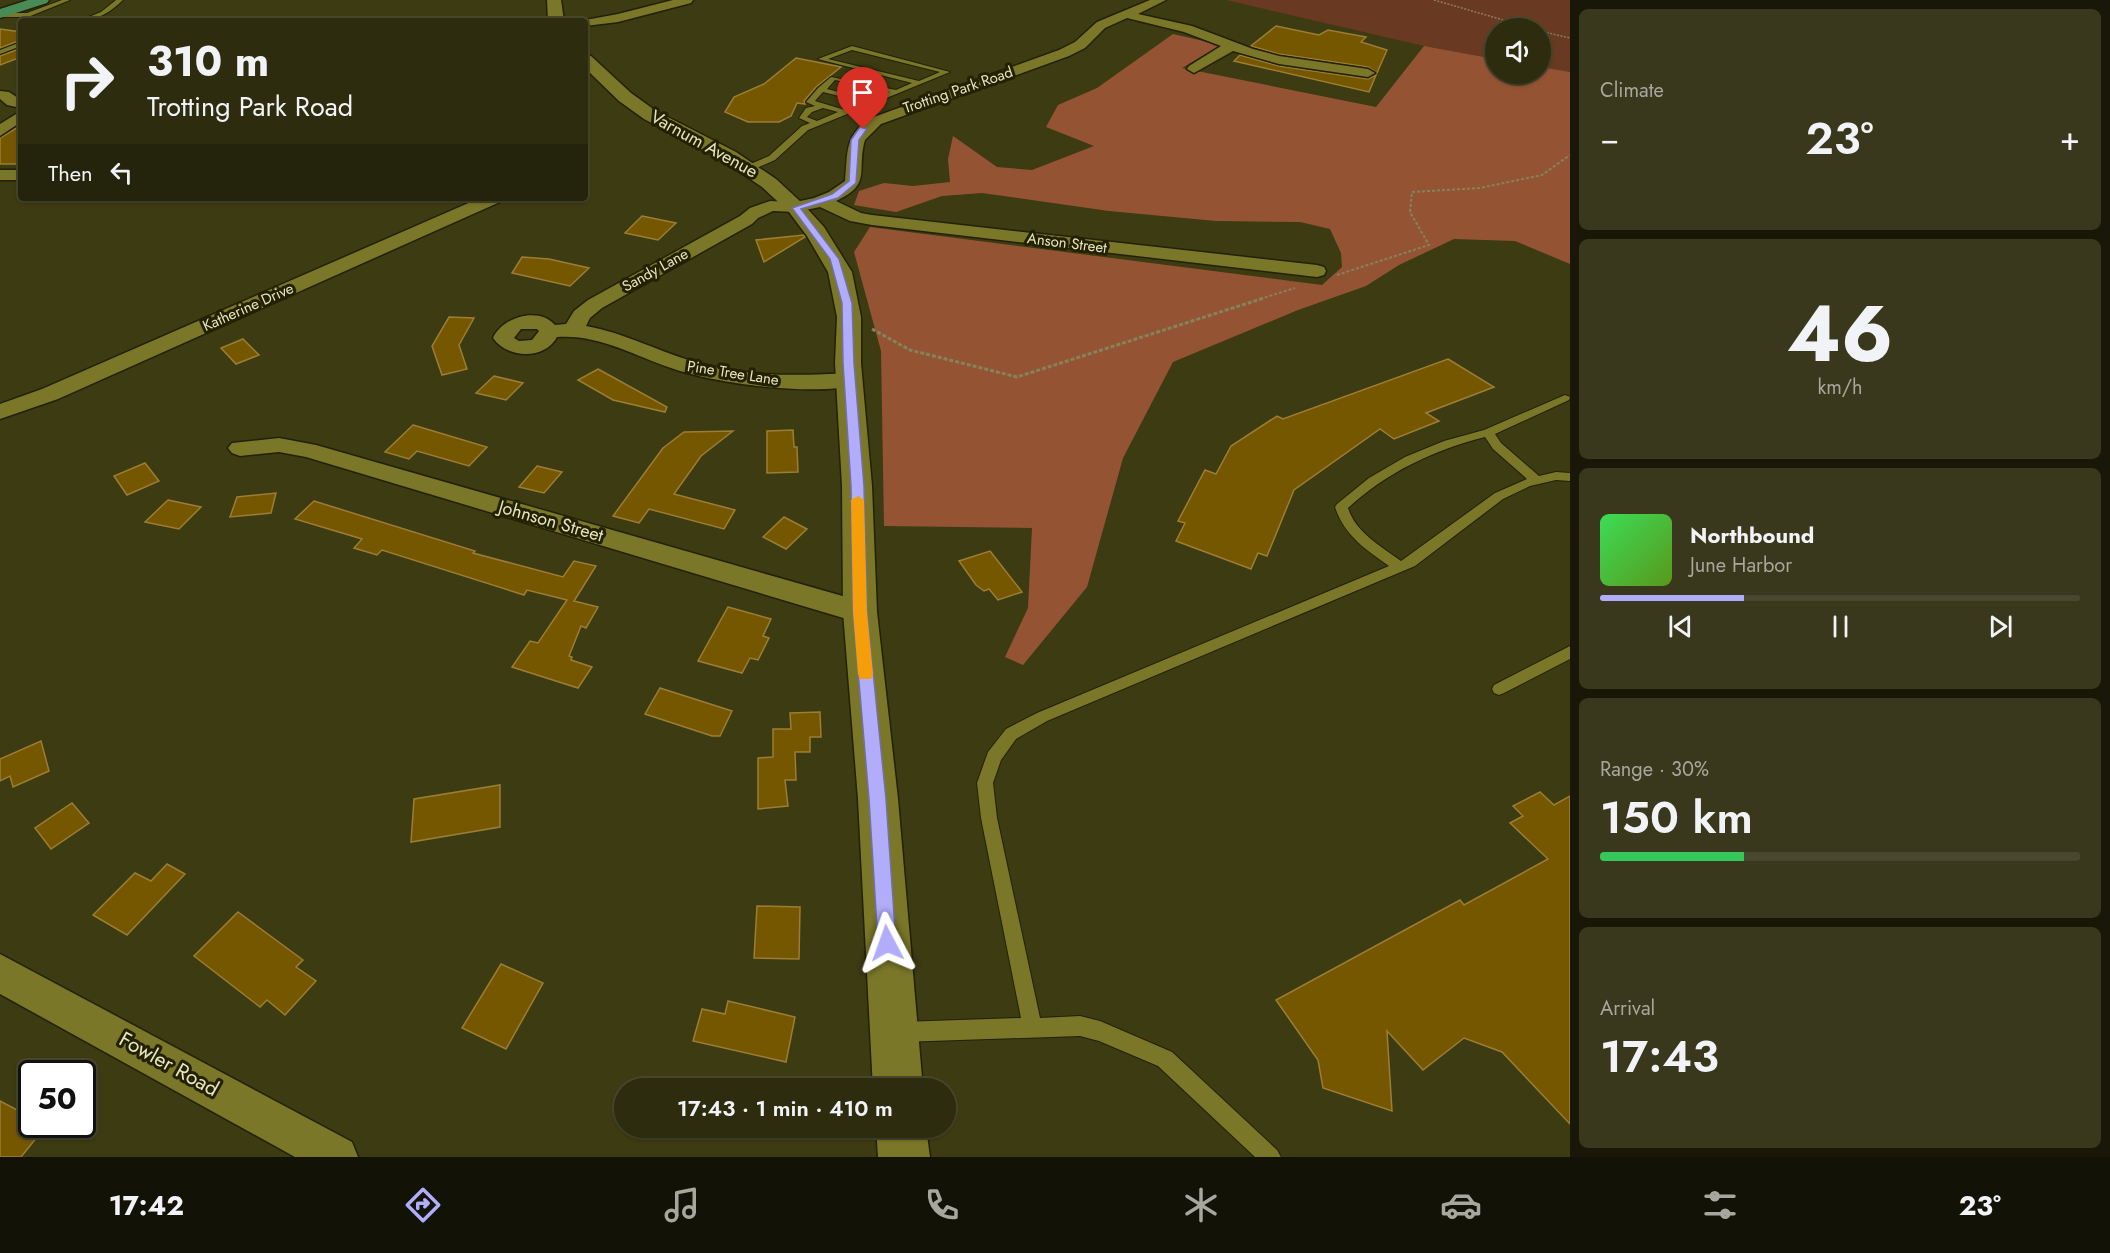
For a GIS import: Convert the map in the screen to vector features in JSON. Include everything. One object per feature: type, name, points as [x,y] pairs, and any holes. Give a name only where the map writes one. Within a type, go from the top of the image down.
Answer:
[{"type":"main road","points":[[0,15],[42,0]]},
{"type":"main road","points":[[554,0],[555,18]]},
{"type":"main road","name":"Varnum Avenue","points":[[588,62],[625,97],[650,115],[748,168],[779,191],[808,204],[834,259],[844,287],[849,317],[860,612],[878,799],[897,1078]]},
{"type":"main road","points":[[902,1138],[904,1157]]},
{"type":"street","points":[[588,22],[618,18],[687,0]]},
{"type":"street","name":"Trotting Park Road","points":[[808,204],[846,189],[853,182],[855,140],[863,129],[891,114],[1064,53],[1080,45],[1101,25],[1160,0]]},
{"type":"street","points":[[1124,14],[1188,29],[1231,46],[1279,60],[1368,73]]},
{"type":"street","points":[[1194,69],[1231,46]]},
{"type":"street","points":[[0,95],[18,103]]},
{"type":"street","points":[[0,131],[18,117]]},
{"type":"street","points":[[0,175],[18,175]]},
{"type":"street","name":"Katherine Drive","points":[[0,412],[50,394],[487,201]]},
{"type":"street","name":"Sandy Lane","points":[[574,329],[581,315],[595,304],[746,220],[789,214],[808,204]]},
{"type":"street","name":"Anson Street","points":[[808,204],[872,220],[1323,274]]},
{"type":"street","name":"Pine Tree Lane","points":[[550,331],[574,329],[598,334],[652,355],[710,372],[766,380],[850,380]]},
{"type":"street","name":"Johnson Street","points":[[240,448],[279,445],[308,450],[860,612]]},
{"type":"street","name":"Fowler Road","points":[[0,973],[337,1157]]},
{"type":"lane","points":[[0,15],[28,15],[67,0]]},
{"type":"lane","points":[[90,18],[103,13],[120,0]]},
{"type":"lane","points":[[0,43],[18,45]]},
{"type":"lane","points":[[0,52],[18,46]]},
{"type":"lane","points":[[748,168],[772,158],[805,128],[870,102],[897,92],[920,83],[947,72],[852,48],[821,59],[920,83]]},
{"type":"lane","points":[[837,79],[853,67]]},
{"type":"lane","points":[[846,112],[810,102],[833,78],[897,92]]},
{"type":"lane","points":[[820,89],[870,102]]},
{"type":"lane","points":[[817,123],[802,118],[809,110],[822,106]]},
{"type":"lane","points":[[1400,567],[1353,530],[1344,518],[1341,507],[1389,472],[1422,453],[1488,433],[1565,398]]},
{"type":"lane","points":[[1488,433],[1497,446],[1536,480]]},
{"type":"lane","points":[[1033,1028],[989,818],[985,783],[994,757],[1011,734],[1042,717],[1410,563],[1499,495],[1536,480],[1556,476],[1570,477]]},
{"type":"lane","points":[[1499,689],[1570,652]]},
{"type":"lane","points":[[894,1033],[1080,1026],[1100,1031],[1165,1059],[1270,1157]]},
{"type":"path","points":[[1434,0],[1496,18]]},
{"type":"path","points":[[1551,34],[1570,38]]},
{"type":"path","points":[[1323,274],[1429,245],[1410,212],[1412,192],[1480,188],[1542,176],[1570,155]]},
{"type":"path","points":[[849,317],[910,350],[1017,377],[1295,288]]},
{"type":"shaded area","points":[[1226,0],[1570,0],[1570,72],[1551,69],[1551,18],[1485,18],[1485,57],[1424,46]]},
{"type":"shaded area","points":[[1173,34],[1221,45],[1182,68],[1376,107],[1424,46],[1485,57],[1485,84],[1551,84],[1551,69],[1570,72],[1570,264],[1515,241],[1454,239],[1399,265],[1366,286],[1298,310],[1173,362],[1123,458],[1087,587],[1023,665],[1005,657],[1028,608],[1032,528],[884,526],[881,351],[854,252],[870,227],[1322,285],[1342,267],[1341,253],[1330,229],[1300,222],[1216,221],[1109,211],[982,193],[942,196],[896,212],[854,205],[859,191],[884,183],[913,186],[950,182],[948,159],[953,136],[997,167],[1032,170],[1094,146],[1046,127],[1058,105],[1097,88]]},
{"type":"building","points":[[1276,26],[1319,35],[1328,30],[1366,37],[1361,42],[1387,50],[1377,73],[1368,67],[1279,54],[1251,46]]},
{"type":"building","points":[[0,29],[18,32],[18,41],[0,48]]},
{"type":"building","points":[[18,49],[18,58],[0,65],[0,56]]},
{"type":"building","points":[[1240,55],[1279,66],[1368,79],[1376,75],[1369,92],[1234,61]]},
{"type":"building","points":[[796,58],[841,67],[816,87],[804,101],[805,104],[797,103],[791,116],[779,122],[748,122],[725,112],[734,97],[764,84]]},
{"type":"building","points":[[18,127],[18,164],[0,164],[0,138]]},
{"type":"building","points":[[642,216],[676,223],[658,240],[625,233]]},
{"type":"building","points":[[804,235],[805,237],[764,262],[756,240]]},
{"type":"building","points":[[522,257],[549,259],[589,268],[570,286],[512,273]]},
{"type":"building","points":[[449,317],[474,318],[459,345],[467,369],[442,375],[432,346]]},
{"type":"building","points":[[243,339],[259,355],[236,364],[221,348]]},
{"type":"building","points":[[1448,359],[1494,387],[1426,413],[1439,421],[1394,439],[1380,429],[1294,490],[1267,556],[1258,553],[1251,569],[1176,541],[1185,523],[1178,521],[1205,470],[1216,474],[1231,446],[1277,416],[1283,419]]},
{"type":"building","points":[[598,369],[667,407],[665,412],[613,400],[578,380]]},
{"type":"building","points":[[494,376],[523,383],[506,400],[476,393]]},
{"type":"building","points":[[413,425],[487,447],[469,466],[417,451],[409,459],[385,452]]},
{"type":"building","points":[[793,430],[794,447],[797,447],[798,472],[767,473],[767,431]]},
{"type":"building","points":[[733,431],[701,456],[674,494],[735,510],[724,529],[649,509],[639,523],[613,516],[663,448],[684,432]]},
{"type":"building","points":[[145,463],[159,481],[127,495],[114,476]]},
{"type":"building","points":[[537,466],[562,472],[544,493],[519,487]]},
{"type":"building","points":[[276,493],[271,513],[230,517],[237,497]]},
{"type":"building","points":[[168,500],[201,507],[179,529],[145,522]]},
{"type":"building","points":[[314,501],[475,551],[473,553],[563,577],[574,561],[596,566],[574,601],[598,607],[586,628],[581,626],[569,656],[572,657],[571,660],[592,667],[578,688],[512,667],[530,641],[538,643],[567,600],[527,590],[524,595],[382,550],[377,555],[354,548],[362,539],[295,519]]},
{"type":"building","points":[[784,517],[807,529],[786,549],[763,537]]},
{"type":"building","points":[[990,551],[1022,592],[998,600],[989,589],[984,591],[976,585],[959,561]]},
{"type":"building","points":[[728,607],[771,619],[763,636],[769,638],[758,660],[750,658],[742,673],[698,661]]},
{"type":"building","points":[[660,688],[732,711],[720,736],[712,736],[645,714]]},
{"type":"building","points":[[820,712],[821,737],[810,737],[810,752],[795,752],[796,780],[785,780],[788,806],[758,809],[758,758],[773,757],[773,729],[791,729],[790,713]]},
{"type":"building","points":[[41,741],[49,771],[13,787],[10,776],[0,781],[0,759]]},
{"type":"building","points":[[500,785],[500,827],[411,842],[414,799]]},
{"type":"building","points":[[1540,792],[1554,805],[1570,796],[1570,1124],[1502,1052],[1464,1038],[1423,1070],[1387,1031],[1392,1111],[1323,1088],[1318,1060],[1276,1000],[1460,900],[1464,905],[1548,859],[1510,823],[1523,816],[1513,806]]},
{"type":"building","points":[[72,803],[89,823],[51,849],[35,828]]},
{"type":"building","points":[[167,864],[185,874],[127,935],[93,915],[135,873],[151,881]]},
{"type":"building","points":[[757,906],[800,907],[799,959],[754,958]]},
{"type":"building","points":[[238,912],[303,960],[296,967],[316,981],[285,1015],[267,1000],[260,1007],[194,956]]},
{"type":"building","points":[[501,964],[543,983],[506,1049],[462,1028]]},
{"type":"building","points":[[728,1001],[795,1017],[786,1062],[693,1041],[702,1009],[725,1014]]},
{"type":"building","points":[[0,1101],[18,1111],[18,1138],[36,1138],[21,1157],[0,1157]]},
{"type":"slow traffic","points":[[858,500],[860,612],[865,674]]},
{"type":"route","points":[[863,129],[855,140],[853,182],[835,196],[796,208],[826,245],[834,259],[844,287],[849,317],[848,363],[857,486],[860,612],[878,799],[887,943]]}]
